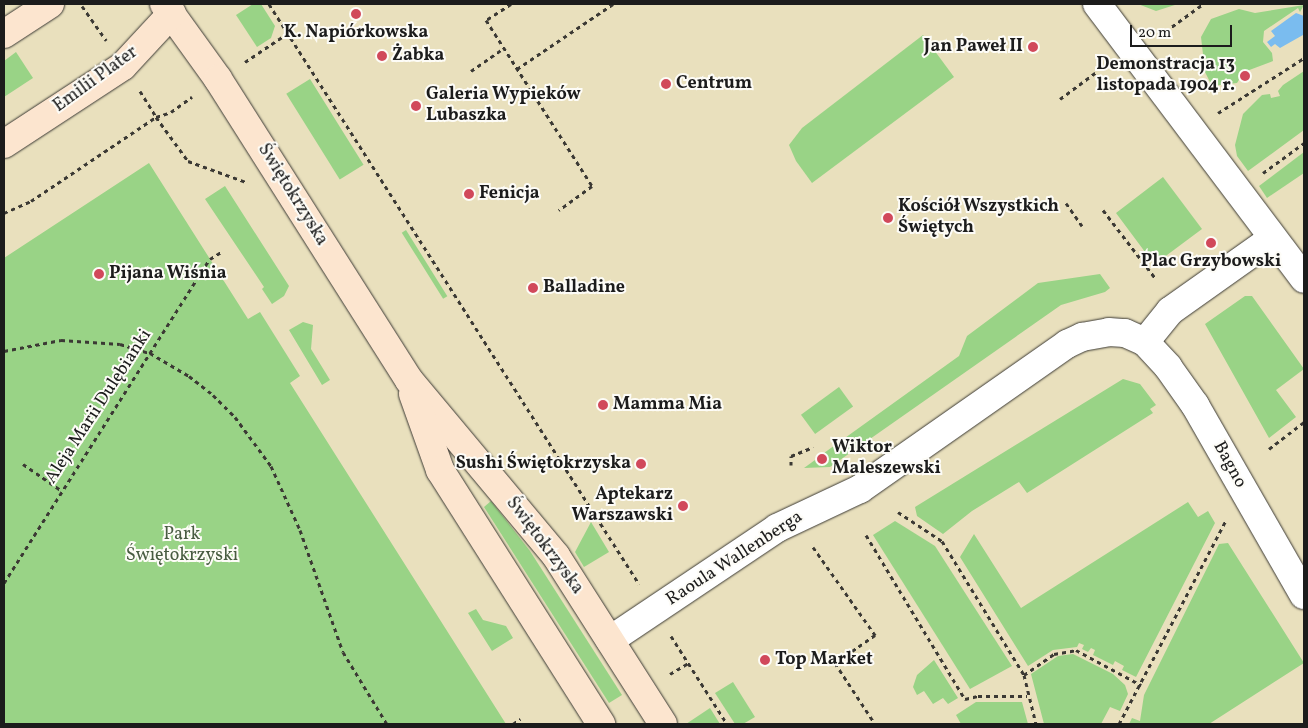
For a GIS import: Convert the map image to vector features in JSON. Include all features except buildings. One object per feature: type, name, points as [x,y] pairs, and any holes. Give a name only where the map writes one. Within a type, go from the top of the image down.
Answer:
[{"type":"street","points":[[4,34],[50,4]]},
{"type":"street","points":[[1097,4],[1304,279]]},
{"type":"street","name":"Emilii Plater","points":[[4,144],[123,66],[171,6]]},
{"type":"street","name":"Świętokrzyska","points":[[171,6],[409,380],[556,556],[663,724]]},
{"type":"street","points":[[1145,342],[1170,311],[1272,238]]},
{"type":"street","name":"Raoula Wallenberga","points":[[610,640],[777,528],[855,491],[1074,340],[1109,332],[1125,333],[1145,342]]},
{"type":"street","name":"Bagno","points":[[1145,342],[1195,405],[1304,595]]},
{"type":"street","name":"Świętokrzyska","points":[[409,380],[440,470],[601,724]]},
{"type":"path","points":[[269,4],[642,590]]},
{"type":"path","points":[[511,4],[486,20],[592,186],[560,210]]},
{"type":"path","points":[[517,69],[613,4]]},
{"type":"path","points":[[1155,40],[1203,4]]},
{"type":"path","points":[[82,6],[100,32]]},
{"type":"path","points":[[256,55],[288,34]]},
{"type":"path","points":[[471,72],[504,48]]},
{"type":"path","points":[[1199,140],[1214,117],[1246,92],[1304,58]]},
{"type":"path","points":[[1060,99],[1096,72]]},
{"type":"path","points":[[144,98],[182,155],[196,166],[292,196]]},
{"type":"path","points":[[4,213],[30,201],[156,117],[183,103]]},
{"type":"path","points":[[1260,176],[1304,142]]},
{"type":"path","points":[[1066,203],[1082,226]]},
{"type":"path","points":[[1103,210],[1156,279]]},
{"type":"path","name":"Aleja Marii Dulębianki","points":[[4,583],[210,259],[223,251]]},
{"type":"path","points":[[4,351],[52,341],[90,340],[150,353],[213,395],[250,434],[271,466],[300,530],[343,652],[387,724]]},
{"type":"path","points":[[1269,449],[1304,422]]},
{"type":"path","points":[[791,465],[791,456],[813,446]]},
{"type":"path","points":[[23,464],[62,491]]},
{"type":"path","points":[[898,512],[942,541],[1024,675],[1027,696],[1036,724]]},
{"type":"path","points":[[1119,724],[1227,517]]},
{"type":"path","points":[[866,535],[965,699],[1027,696]]},
{"type":"path","points":[[812,547],[875,636],[836,663],[875,724]]},
{"type":"path","points":[[668,631],[727,724]]},
{"type":"path","points":[[1024,675],[1054,654],[1076,650],[1141,685]]},
{"type":"path","points":[[663,678],[688,662]]},
{"type":"path","points":[[513,724],[520,719]]},
{"type":"green space","points":[[253,4],[261,4],[275,26],[271,38],[257,47],[236,15]]},
{"type":"green space","points":[[1138,4],[1178,4],[1156,11]]},
{"type":"green space","points":[[1304,5],[1300,12],[1298,8],[1264,31],[1263,42],[1272,53],[1273,61],[1244,72],[1237,83],[1212,86],[1205,72],[1201,37],[1211,19],[1239,9],[1255,13]]},
{"type":"green space","points":[[923,35],[954,77],[812,183],[796,161],[789,145],[802,128]]},
{"type":"green space","points":[[16,52],[33,78],[4,97],[4,61]]},
{"type":"green space","points":[[1304,71],[1304,130],[1248,171],[1237,156],[1235,145],[1243,114],[1262,95],[1270,94],[1271,98],[1280,96],[1278,91],[1283,85]]},
{"type":"green space","points":[[310,79],[364,165],[340,179],[286,94]]},
{"type":"green space","points":[[1304,152],[1304,173],[1267,198],[1259,186]]},
{"type":"green space","name":"Park Świętokrzyski","points":[[149,163],[248,319],[260,312],[300,376],[290,383],[506,724],[4,724],[4,258]]},
{"type":"green space","points":[[1163,177],[1202,229],[1159,261],[1157,257],[1151,260],[1116,213]]},
{"type":"green space","points":[[225,186],[289,286],[284,296],[272,304],[262,289],[264,287],[205,199]]},
{"type":"green space","points":[[406,230],[447,296],[443,299],[402,233]]},
{"type":"green space","points":[[1100,274],[1110,288],[1105,292],[1061,305],[830,467],[804,468],[815,460],[819,466],[828,459],[824,453],[959,356],[967,336],[1038,283]]},
{"type":"green space","points":[[1245,296],[1252,296],[1304,369],[1276,390],[1296,417],[1269,438],[1205,324]]},
{"type":"green space","points":[[303,322],[313,325],[311,349],[330,380],[322,385],[289,330]]},
{"type":"green space","points":[[1123,379],[1140,384],[1156,405],[1150,409],[1153,413],[1027,493],[1019,482],[972,511],[943,534],[917,516],[915,507]]},
{"type":"green space","points":[[839,387],[853,406],[815,434],[801,415]]},
{"type":"green space","points":[[491,501],[530,551],[622,695],[609,703],[484,507]]},
{"type":"green space","points":[[1188,502],[1198,517],[1208,511],[1215,523],[1136,677],[1122,670],[1124,666],[1115,661],[1113,665],[1093,655],[1095,650],[1091,648],[1088,652],[1082,649],[1084,645],[1079,643],[1077,647],[1053,650],[1028,666],[960,557],[974,534],[1021,608]]},
{"type":"green space","points":[[895,521],[935,546],[1012,666],[970,689],[873,535]]},
{"type":"green space","points":[[591,522],[609,552],[584,567],[575,552]]},
{"type":"green space","points":[[1228,543],[1304,663],[1209,724],[1129,724],[1132,718],[1140,721],[1144,695],[1219,544]]},
{"type":"green space","points":[[476,609],[483,620],[506,626],[513,638],[492,651],[468,613]]},
{"type":"green space","points":[[1073,654],[1113,674],[1125,685],[1128,694],[1120,711],[1110,707],[1101,724],[1044,724],[1031,674],[1058,656]]},
{"type":"green space","points":[[934,660],[958,698],[948,704],[943,698],[933,704],[924,691],[917,695],[913,687],[917,675]]},
{"type":"green space","points":[[733,682],[755,717],[743,724],[735,724],[715,693]]},
{"type":"green space","points":[[976,702],[1022,702],[1028,724],[961,724],[956,715]]},
{"type":"green space","points":[[710,708],[720,724],[686,724]]},
{"type":"water","points":[[1296,13],[1304,16],[1303,35],[1280,48],[1275,44],[1271,47],[1267,42],[1275,36],[1271,31]]},
{"type":"place","name":"K. Napiórkowska","points":[[356,14]]},
{"type":"place","name":"Jan Paweł II","points":[[1033,47]]},
{"type":"place","name":"Żabka","points":[[382,56]]},
{"type":"place","name":"Demonstracja 13 listopada 1904 r.","points":[[1245,76]]},
{"type":"place","name":"Centrum","points":[[666,84]]},
{"type":"place","name":"Galeria Wypieków Lubaszka","points":[[416,106]]},
{"type":"place","name":"Fenicja","points":[[469,194]]},
{"type":"place","name":"Kościół Wszystkich Świętych","points":[[888,218]]},
{"type":"place","name":"Plac Grzybowski","points":[[1211,243]]},
{"type":"place","name":"Pijana Wiśnia","points":[[99,274]]},
{"type":"place","name":"Balladine","points":[[533,288]]},
{"type":"place","name":"Mamma Mia","points":[[603,405]]},
{"type":"place","name":"Wiktor Maleszewski","points":[[822,459]]},
{"type":"place","name":"Sushi Świętokrzyska","points":[[641,464]]},
{"type":"place","name":"Aptekarz Warszawski","points":[[683,506]]},
{"type":"place","name":"Top Market","points":[[765,660]]}]
